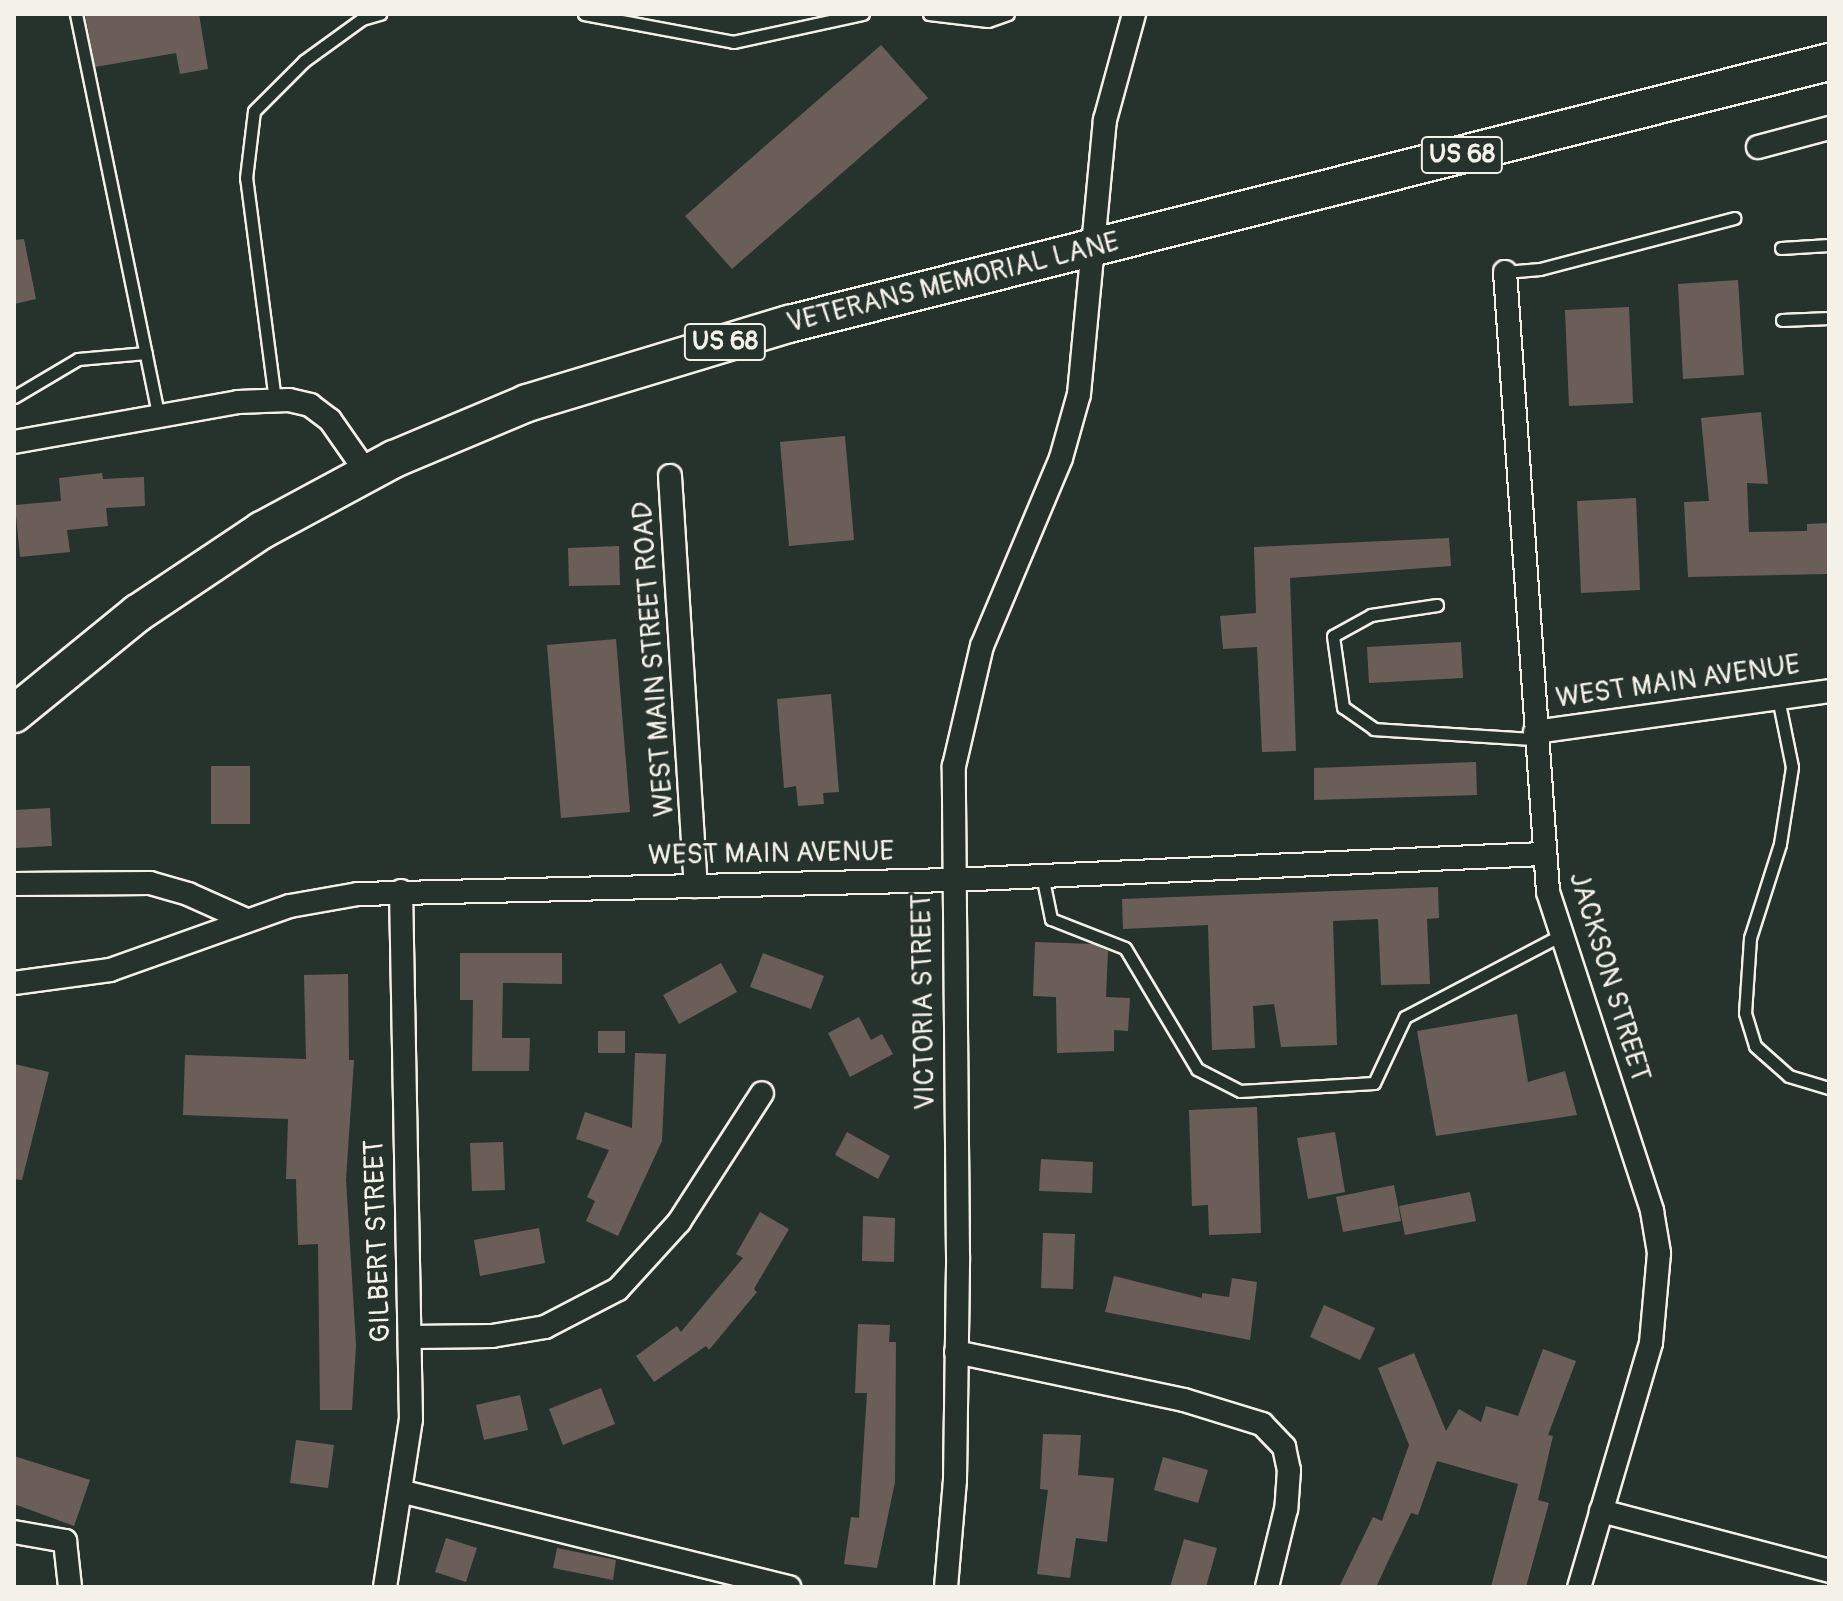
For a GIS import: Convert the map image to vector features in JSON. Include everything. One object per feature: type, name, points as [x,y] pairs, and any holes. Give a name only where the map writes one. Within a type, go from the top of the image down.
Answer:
[{"type":"main road","name":"VETERANS MEMORIAL LANE","points":[[14,714],[79,657],[178,584],[367,473],[472,424],[592,380],[1095,247],[1829,62]]},
{"type":"street","name":"VICTORIA STREET","points":[[946,1587],[955,1480],[956,1352],[951,797],[965,702],[996,605],[1072,425],[1088,343],[1105,120],[1134,14]]},
{"type":"street","points":[[1758,147],[1829,128]]},
{"type":"street","name":"JACKSON STREET","points":[[1505,272],[1543,854],[1559,936],[1638,1167],[1659,1253],[1651,1343],[1579,1587]]},
{"type":"street","points":[[14,442],[158,415],[275,400],[300,402],[320,411],[350,442],[367,473]]},
{"type":"street","name":"WEST MAIN STREET ROAD","points":[[670,476],[694,784],[696,886]]},
{"type":"street","name":"WEST MAIN AVENUE","points":[[1535,736],[1829,691]]},
{"type":"street","name":"WEST MAIN AVENUE","points":[[14,983],[110,970],[246,920],[332,898],[401,891],[952,880],[1543,854]]},
{"type":"street","points":[[14,884],[150,883],[188,894],[246,920]]},
{"type":"street","name":"GILBERT STREET","points":[[385,1587],[404,1492],[412,1337],[401,891]]},
{"type":"street","points":[[412,1337],[492,1336],[545,1327],[618,1289],[679,1222],[762,1093]]},
{"type":"street","points":[[956,1352],[1240,1414],[1279,1438],[1289,1457],[1289,1481],[1267,1587]]},
{"type":"street","points":[[404,1492],[789,1587]]},
{"type":"street","points":[[1601,1511],[1829,1571]]},
{"type":"street","points":[[14,1532],[65,1541],[70,1587]]},
{"type":"lane","points":[[76,14],[158,415]]},
{"type":"lane","points":[[275,400],[246,178],[254,111],[304,61],[362,19],[380,14]]},
{"type":"lane","points":[[584,14],[733,42],[863,14]]},
{"type":"lane","points":[[929,14],[988,21],[1008,14]]},
{"type":"lane","points":[[1505,272],[1540,269],[1734,218]]},
{"type":"lane","points":[[1781,248],[1829,245]]},
{"type":"lane","points":[[1782,320],[1829,318]]},
{"type":"lane","points":[[14,397],[78,359],[146,353]]},
{"type":"lane","points":[[1437,605],[1371,615],[1333,636],[1343,707],[1374,729],[1535,736]]},
{"type":"lane","points":[[1778,698],[1792,767],[1780,844],[1750,938],[1745,1013],[1755,1046],[1789,1076],[1829,1088]]},
{"type":"lane","points":[[1042,875],[1051,919],[1125,948],[1197,1069],[1240,1091],[1374,1083],[1405,1017],[1559,936]]},
{"type":"building","points":[[85,14],[199,14],[208,69],[180,74],[176,53],[95,67]]},
{"type":"building","points":[[881,45],[928,98],[732,269],[685,216]]},
{"type":"building","points":[[24,239],[36,299],[14,304],[14,240]]},
{"type":"building","points":[[1738,280],[1744,375],[1683,379],[1678,284]]},
{"type":"building","points":[[1629,307],[1633,403],[1569,406],[1565,310]]},
{"type":"building","points":[[1761,412],[1768,484],[1747,483],[1749,532],[1807,531],[1807,524],[1829,523],[1829,574],[1688,577],[1684,502],[1709,501],[1701,418]]},
{"type":"building","points":[[845,436],[854,540],[789,546],[780,442]]},
{"type":"building","points":[[102,473],[103,479],[144,477],[145,506],[106,508],[108,526],[67,530],[70,552],[20,557],[15,505],[61,501],[59,478]]},
{"type":"building","points":[[1636,498],[1640,590],[1581,593],[1577,501]]},
{"type":"building","points":[[1449,538],[1451,566],[1290,578],[1296,751],[1262,752],[1257,647],[1223,649],[1220,616],[1256,613],[1254,547]]},
{"type":"building","points":[[619,546],[620,585],[569,586],[568,548]]},
{"type":"building","points":[[616,639],[630,812],[561,818],[547,645]]},
{"type":"building","points":[[1461,642],[1463,678],[1369,683],[1367,647]]},
{"type":"building","points":[[831,694],[839,792],[823,793],[824,804],[798,806],[796,786],[784,788],[777,699]]},
{"type":"building","points":[[1476,762],[1477,795],[1314,800],[1314,768]]},
{"type":"building","points":[[211,766],[250,766],[250,824],[211,824]]},
{"type":"building","points":[[50,808],[52,846],[16,848],[14,810]]},
{"type":"building","points":[[1438,887],[1439,918],[1427,919],[1430,984],[1381,985],[1378,919],[1333,921],[1337,1045],[1281,1047],[1274,1004],[1253,1006],[1255,1048],[1212,1050],[1208,925],[1123,929],[1122,899]]},
{"type":"building","points":[[1035,942],[1093,944],[1108,951],[1106,997],[1130,998],[1128,1031],[1114,1030],[1114,1051],[1057,1053],[1056,997],[1033,996]]},
{"type":"building","points":[[460,953],[562,953],[562,984],[503,983],[502,1038],[530,1038],[529,1071],[472,1071],[473,1000],[460,1000]]},
{"type":"building","points":[[763,953],[824,976],[811,1009],[750,987]]},
{"type":"building","points":[[721,963],[737,992],[679,1024],[663,995]]},
{"type":"building","points":[[348,974],[349,1060],[354,1060],[346,1180],[356,1345],[352,1410],[320,1410],[318,1244],[298,1245],[296,1179],[286,1179],[288,1119],[183,1115],[185,1055],[306,1059],[304,975]]},
{"type":"building","points":[[1517,1014],[1528,1082],[1565,1071],[1577,1115],[1436,1136],[1417,1031]]},
{"type":"building","points":[[859,1017],[871,1040],[882,1034],[893,1054],[850,1077],[828,1033]]},
{"type":"building","points":[[598,1031],[625,1031],[625,1053],[598,1053]]},
{"type":"building","points":[[635,1053],[666,1054],[662,1141],[618,1236],[586,1221],[595,1201],[587,1197],[609,1150],[576,1139],[585,1112],[632,1128]]},
{"type":"building","points":[[14,1064],[49,1072],[22,1180],[14,1179]]},
{"type":"building","points":[[1257,1107],[1261,1233],[1209,1235],[1208,1205],[1192,1206],[1189,1110]]},
{"type":"building","points":[[847,1132],[890,1156],[878,1179],[835,1155]]},
{"type":"building","points":[[1335,1132],[1345,1192],[1308,1199],[1297,1138]]},
{"type":"building","points":[[503,1142],[505,1190],[472,1191],[470,1143]]},
{"type":"building","points":[[1041,1159],[1093,1162],[1092,1193],[1039,1191]]},
{"type":"building","points":[[1394,1185],[1401,1221],[1343,1232],[1336,1197]]},
{"type":"building","points":[[1470,1192],[1476,1221],[1405,1235],[1399,1206]]},
{"type":"building","points":[[760,1212],[789,1229],[754,1289],[757,1292],[709,1350],[706,1346],[654,1382],[636,1356],[677,1326],[681,1332],[743,1258],[736,1254]]},
{"type":"building","points":[[863,1216],[895,1218],[894,1262],[862,1261]]},
{"type":"building","points":[[539,1228],[545,1263],[480,1276],[474,1240]]},
{"type":"building","points":[[1043,1233],[1075,1234],[1073,1289],[1041,1288]]},
{"type":"building","points":[[1114,1276],[1202,1298],[1202,1293],[1229,1297],[1232,1278],[1257,1282],[1250,1340],[1105,1312]]},
{"type":"building","points":[[1324,1305],[1375,1328],[1360,1360],[1310,1337]]},
{"type":"building","points":[[858,1324],[890,1325],[889,1342],[896,1342],[895,1482],[877,1568],[844,1564],[851,1517],[859,1518],[867,1393],[855,1393]]},
{"type":"building","points":[[1543,1349],[1576,1361],[1548,1435],[1553,1436],[1538,1500],[1549,1503],[1526,1587],[1491,1587],[1518,1484],[1437,1461],[1418,1515],[1411,1513],[1376,1587],[1339,1587],[1373,1517],[1382,1521],[1409,1445],[1378,1368],[1414,1353],[1446,1431],[1459,1409],[1481,1422],[1486,1406],[1518,1416]]},
{"type":"building","points":[[601,1388],[615,1424],[563,1445],[549,1409]]},
{"type":"building","points":[[520,1395],[528,1430],[484,1440],[476,1405]]},
{"type":"building","points":[[1043,1434],[1081,1435],[1078,1475],[1114,1478],[1107,1542],[1076,1538],[1070,1578],[1037,1574],[1048,1490],[1040,1489]]},
{"type":"building","points":[[296,1440],[334,1445],[328,1488],[290,1483]]},
{"type":"building","points":[[14,1456],[90,1480],[74,1526],[14,1504]]},
{"type":"building","points":[[1163,1457],[1208,1470],[1198,1503],[1154,1490]]},
{"type":"building","points":[[446,1538],[477,1548],[466,1582],[435,1572]]},
{"type":"building","points":[[1184,1539],[1217,1548],[1206,1587],[1170,1587]]},
{"type":"building","points":[[557,1548],[616,1560],[613,1580],[553,1568]]}]
